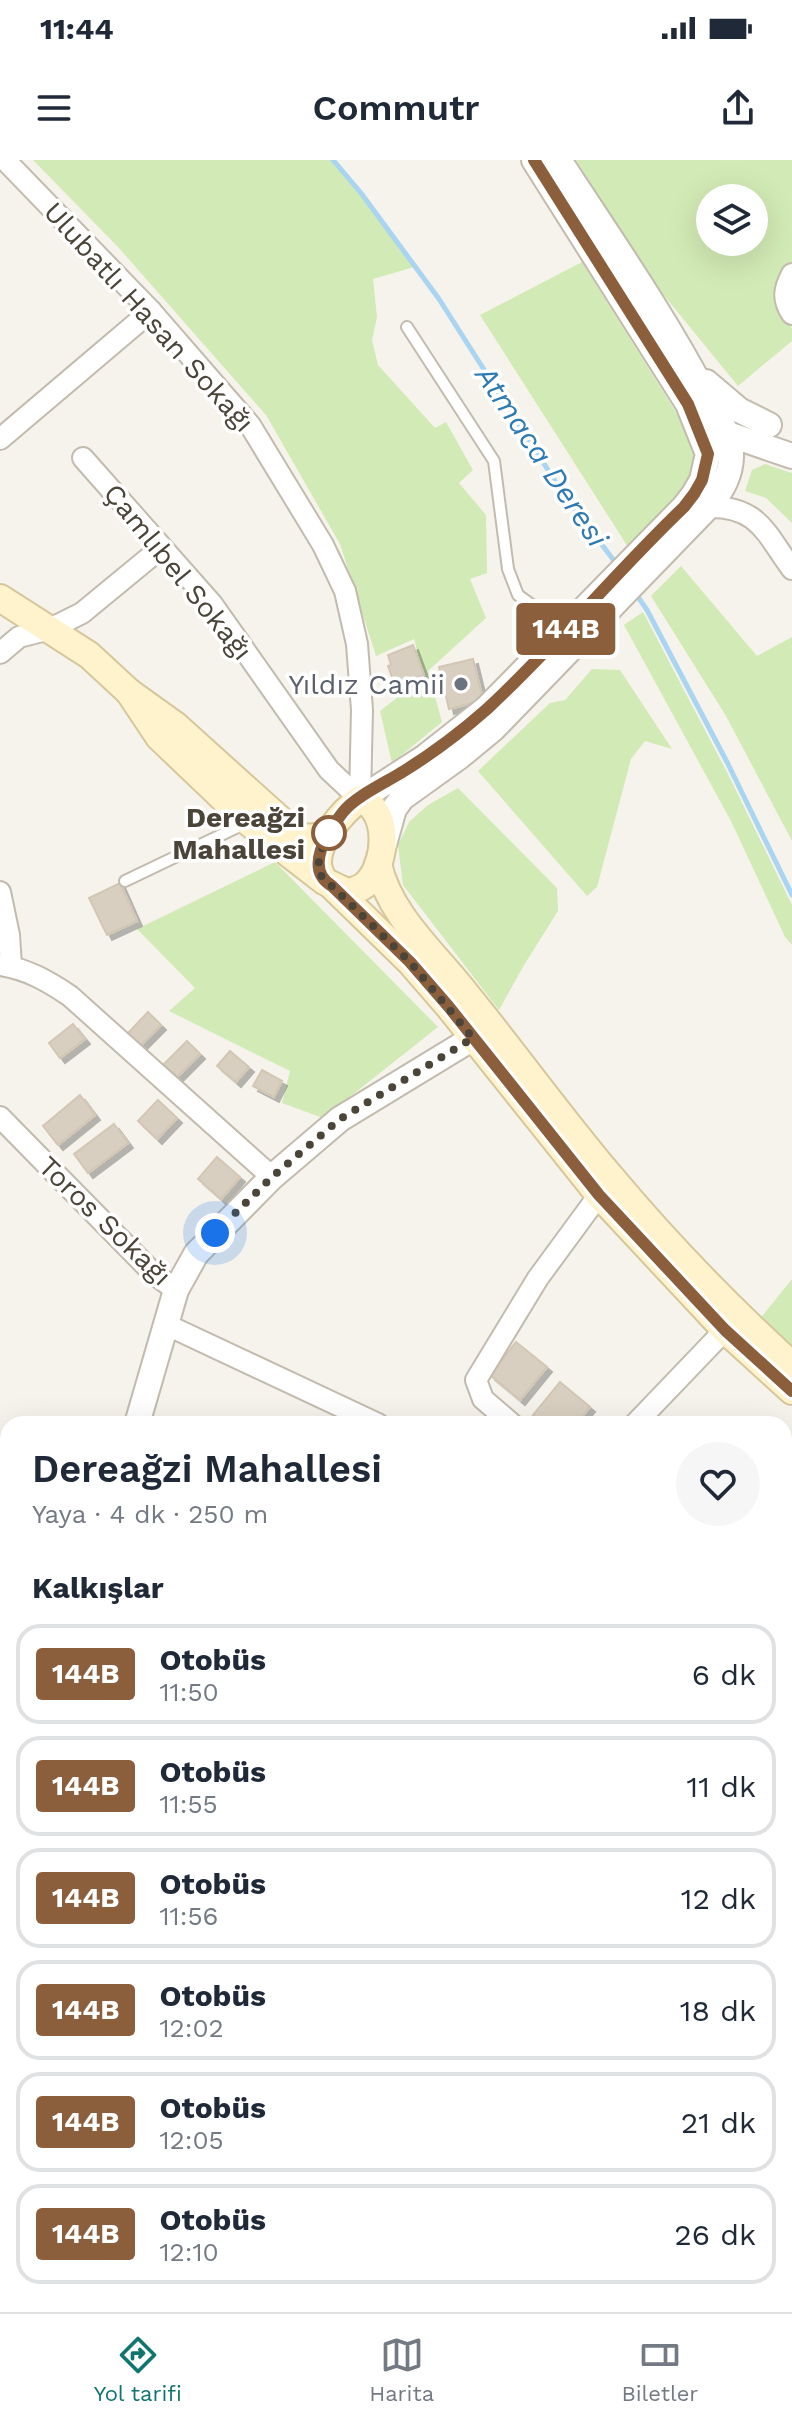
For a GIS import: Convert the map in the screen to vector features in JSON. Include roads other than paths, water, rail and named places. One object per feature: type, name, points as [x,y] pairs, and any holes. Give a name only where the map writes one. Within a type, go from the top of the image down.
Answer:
[{"type":"main road","points":[[0,598],[89,655],[129,692],[175,725],[295,833],[305,838],[328,836]]},
{"type":"main road","points":[[129,692],[159,737],[248,822],[328,884],[410,962],[599,1195],[725,1330],[792,1391]]},
{"type":"main road","points":[[380,857],[375,873],[365,885],[349,893],[328,884],[318,869],[317,859],[345,809],[360,799],[367,802],[380,821],[384,884],[404,919],[611,1177],[739,1317],[792,1365]]},
{"type":"street","name":"Ulubatlı Hasan Sokağı","points":[[5,160],[151,311],[250,425],[323,545],[345,591],[357,644],[362,710],[360,799]]},
{"type":"street","points":[[534,160],[688,404],[718,433],[792,456]]},
{"type":"street","points":[[360,799],[449,740],[487,708],[566,629],[708,507],[726,481],[731,463],[692,368],[559,160]]},
{"type":"street","points":[[792,274],[784,296],[792,314]]},
{"type":"street","points":[[2,434],[151,311]]},
{"type":"street","points":[[692,368],[714,391],[739,410],[781,429]]},
{"type":"street","points":[[380,857],[394,809],[402,798],[493,729],[627,579],[694,494],[718,433],[732,421],[744,420],[781,429]]},
{"type":"street","name":"Çamlıbel Sokağı","points":[[83,458],[212,604],[329,770],[360,799]]},
{"type":"street","points":[[708,507],[732,509],[757,522],[767,531],[792,569]]},
{"type":"street","points":[[0,653],[19,637],[50,629],[82,613],[161,548]]},
{"type":"street","points":[[0,892],[9,935],[5,966],[36,976],[77,1002],[272,1177]]},
{"type":"street","points":[[139,1416],[176,1290],[196,1254],[272,1177],[340,1119],[473,1038]]},
{"type":"street","name":"Toros Sokağı","points":[[0,1117],[154,1274],[176,1290]]},
{"type":"street","points":[[503,1416],[483,1399],[476,1380],[538,1278],[599,1195]]},
{"type":"street","points":[[167,1325],[361,1416]]},
{"type":"street","points":[[643,1416],[725,1330]]},
{"type":"lane","points":[[407,327],[494,461],[508,569],[518,595],[566,629]]},
{"type":"lane","points":[[125,881],[248,822]]},
{"type":"waterway","name":"Atmaca Deresi","points":[[333,160],[439,299],[562,492],[618,566]]},
{"type":"waterway","name":"Atmaca Deresi","points":[[634,591],[728,764],[792,895]]},
{"type":"place","name":"Yıldız Camii","points":[[461,684]]},
{"type":"place","name":"Dereağzi Mahallesi","points":[[329,833]]}]
